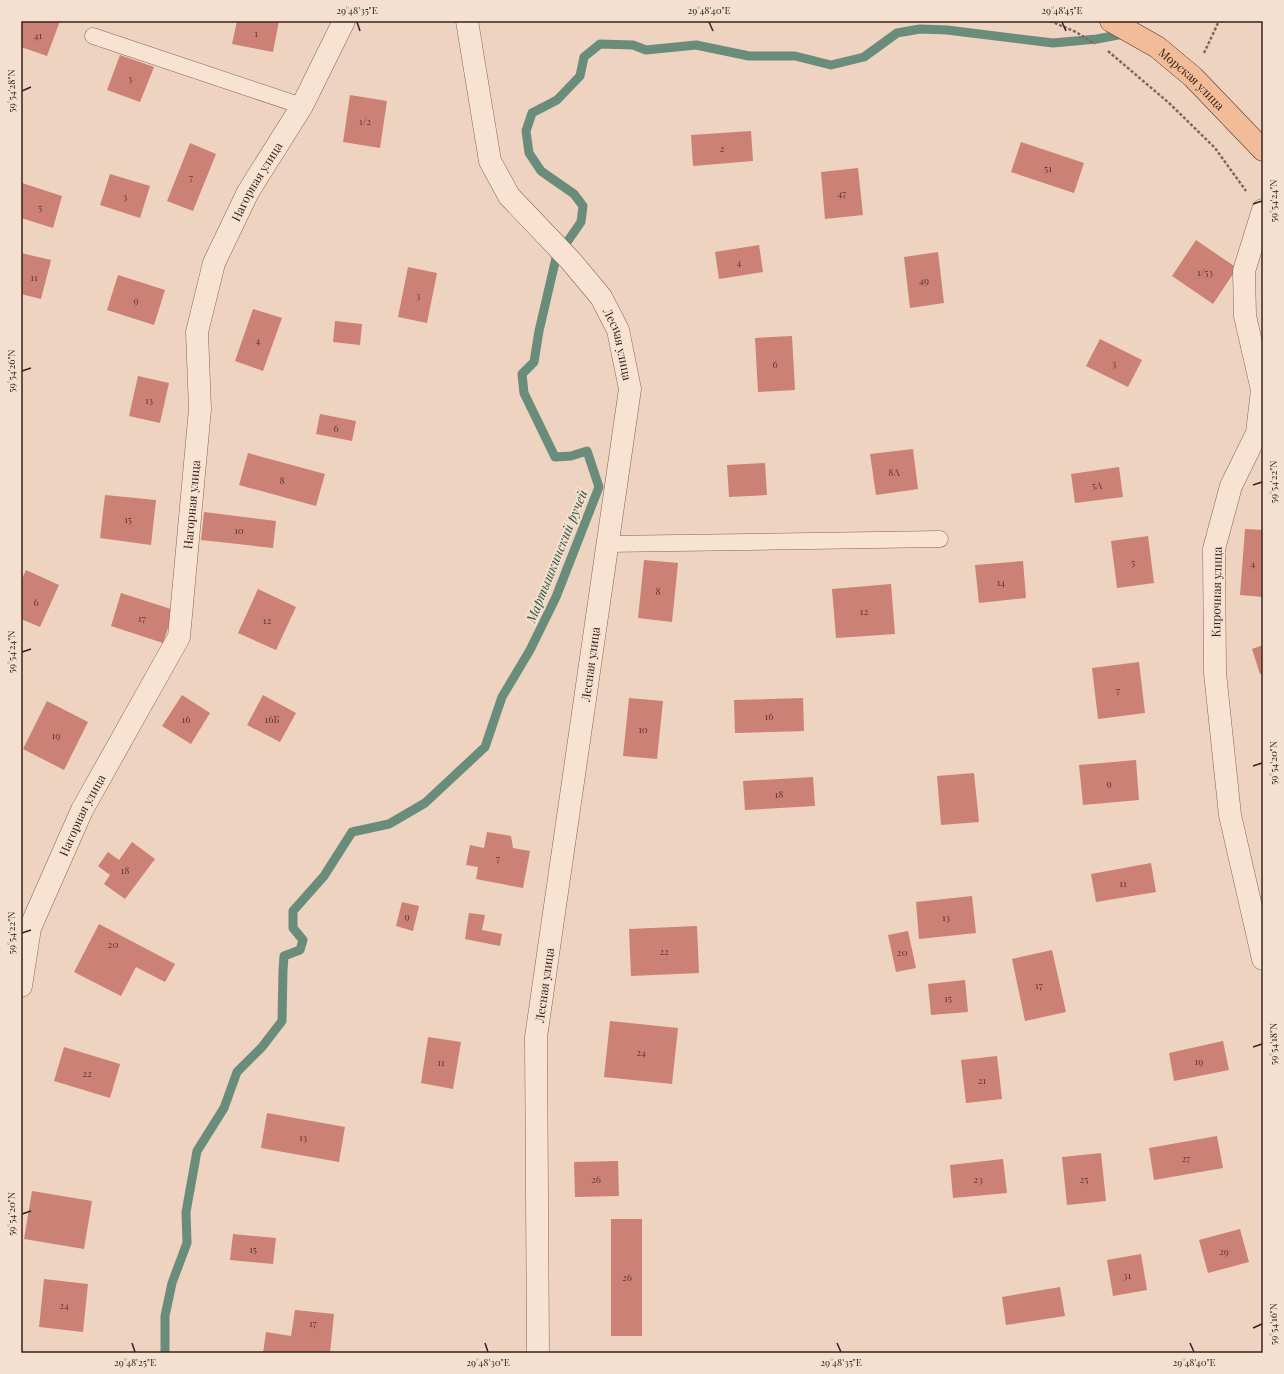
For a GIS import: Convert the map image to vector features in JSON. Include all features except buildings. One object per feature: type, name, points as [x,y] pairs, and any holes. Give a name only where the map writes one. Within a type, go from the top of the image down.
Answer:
[{"type":"main road","name":"Морская улица","points":[[1111,21],[1157,47],[1193,77],[1263,150]]},
{"type":"street","name":"Нагорная улица","points":[[21,986],[26,927],[82,810],[179,637],[200,409],[197,332],[214,263],[248,192],[302,106],[344,21]]},
{"type":"street","name":"Лесная улица","points":[[467,21],[490,161],[509,196],[570,260],[601,297],[618,330],[630,389],[536,1037],[538,1353]]},
{"type":"street","name":"Кирочная улица","points":[[1262,211],[1244,271],[1245,316],[1262,390],[1257,432],[1231,486],[1214,549],[1215,673],[1230,815],[1263,959]]},
{"type":"lane","points":[[93,36],[302,106]]},
{"type":"lane","points":[[607,544],[940,539]]},
{"type":"path","points":[[1050,21],[1076,32],[1096,44]]},
{"type":"path","points":[[1193,77],[1219,21]]},
{"type":"path","points":[[1102,48],[1108,51],[1169,103],[1215,148],[1262,211]]},
{"type":"waterway","name":"Мартышкинский ручей","points":[[165,1353],[165,1316],[172,1283],[187,1243],[186,1212],[197,1151],[224,1108],[237,1072],[262,1047],[282,1021],[284,956],[300,950],[303,940],[293,928],[293,911],[324,876],[352,832],[389,824],[425,803],[485,747],[502,697],[530,650],[556,597],[599,487],[587,451],[571,456],[555,457],[524,393],[522,374],[534,362],[539,331],[556,258],[581,222],[583,206],[574,194],[541,171],[529,153],[526,131],[532,113],[557,100],[580,76],[584,57],[600,44],[633,45],[646,50],[696,45],[749,56],[795,56],[831,65],[864,57],[897,33],[920,29],[947,30],[1053,43],[1097,39],[1118,35],[1124,29]]}]
